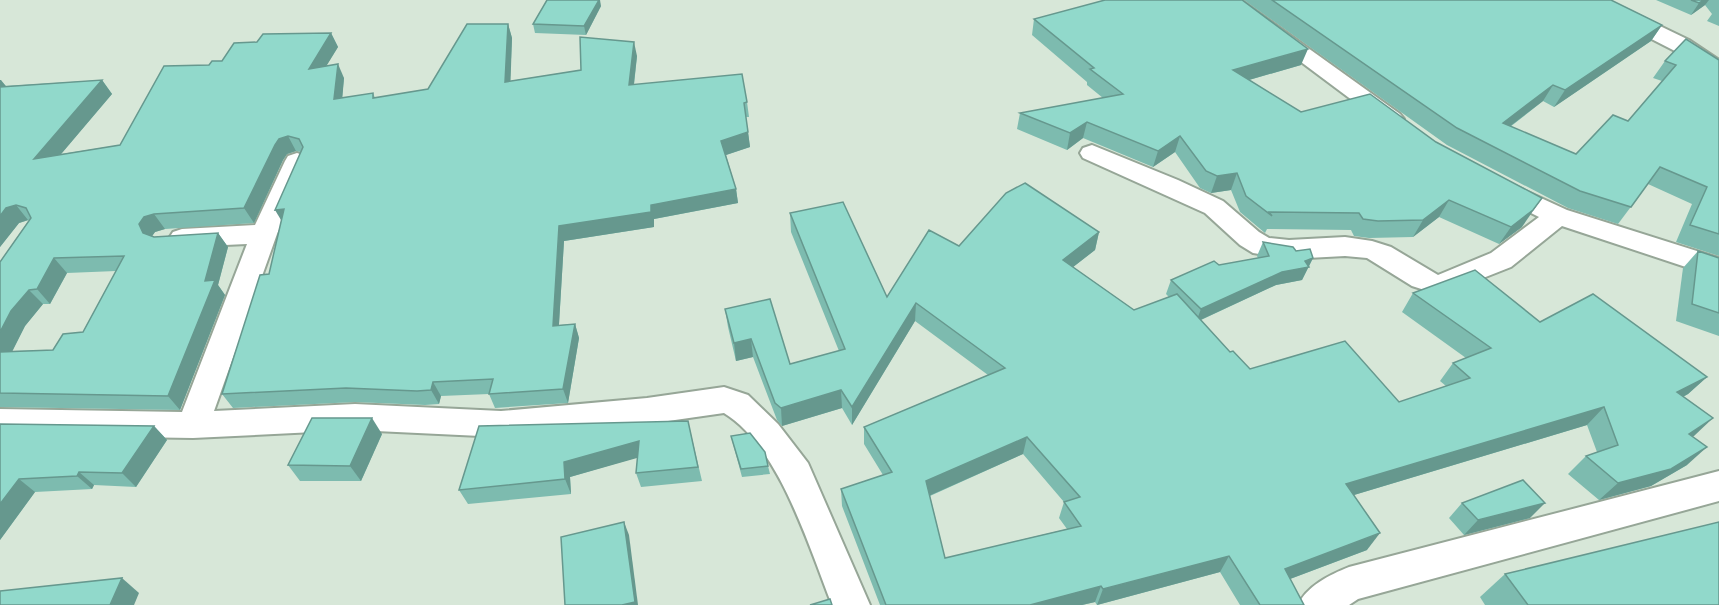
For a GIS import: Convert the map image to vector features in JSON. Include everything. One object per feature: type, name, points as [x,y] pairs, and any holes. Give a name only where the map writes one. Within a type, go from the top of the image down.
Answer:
[{"type":"street","points":[[1228,0],[1408,132]]},
{"type":"street","points":[[1590,0],[1681,45],[1719,69]]},
{"type":"street","points":[[1092,153],[1216,208],[1258,245],[1280,249],[1362,247],[1396,260],[1429,284],[1440,285],[1501,260],[1558,216]]},
{"type":"street","points":[[193,425],[264,234],[297,161]]},
{"type":"street","points":[[1481,177],[1558,216],[1719,268]]},
{"type":"street","points":[[165,240],[264,234]]},
{"type":"street","points":[[0,422],[193,425],[355,417],[501,424],[647,411],[724,400],[737,404],[767,434],[796,473],[851,605]]},
{"type":"street","points":[[1317,605],[1719,486]]},
{"type":"building","points":[[547,0],[599,0],[584,26],[533,24]]},
{"type":"building","points":[[1105,0],[1242,0],[1308,49],[1233,70],[1301,112],[1370,94],[1436,142],[1542,198],[1533,210],[1511,227],[1449,200],[1423,220],[1378,221],[1363,219],[1359,213],[1269,212],[1272,216],[1246,196],[1237,173],[1217,176],[1206,171],[1180,136],[1158,151],[1087,122],[1070,133],[1020,113],[1123,94],[1090,69],[1094,68],[1034,19]]},
{"type":"building","points":[[1272,0],[1611,0],[1662,25],[1565,90],[1553,85],[1503,123],[1576,154],[1613,115],[1628,121],[1676,65],[1665,61],[1686,39],[1719,60],[1719,234],[1690,225],[1707,187],[1660,167],[1631,207],[1580,191],[1457,128]]},
{"type":"building","points":[[467,24],[508,24],[505,82],[581,70],[580,37],[634,42],[629,85],[742,74],[747,102],[744,103],[748,132],[721,141],[736,189],[651,205],[651,212],[559,226],[553,326],[575,324],[563,389],[489,394],[493,379],[433,382],[431,390],[417,391],[346,388],[222,394],[260,275],[269,274],[284,209],[275,210],[303,147],[299,139],[288,136],[279,139],[275,145],[244,208],[154,214],[144,217],[139,224],[143,233],[154,237],[218,233],[205,281],[215,280],[168,396],[0,393],[0,352],[53,350],[63,334],[83,332],[124,256],[54,258],[37,289],[29,290],[11,311],[0,332],[0,262],[31,218],[26,208],[16,205],[6,208],[0,216],[0,87],[102,80],[34,159],[120,145],[164,66],[209,65],[212,61],[222,61],[234,43],[257,42],[263,34],[331,33],[309,69],[338,64],[334,99],[373,93],[373,98],[428,89]]},
{"type":"building","points":[[1025,183],[1099,232],[1063,260],[1134,310],[1177,294],[1230,352],[1233,351],[1250,369],[1345,341],[1399,402],[1470,378],[1453,363],[1491,348],[1413,293],[1475,270],[1540,322],[1593,294],[1707,377],[1677,392],[1713,418],[1689,434],[1707,447],[1671,469],[1618,483],[1586,456],[1618,445],[1604,407],[1346,484],[1380,533],[1285,569],[1304,605],[1260,605],[1229,556],[1103,589],[1101,586],[1030,605],[886,605],[841,489],[892,472],[864,427],[1005,368],[916,303],[852,407],[841,390],[781,408],[775,403],[751,339],[734,343],[725,309],[770,299],[790,364],[845,349],[790,213],[843,202],[887,297],[929,230],[959,246],[1006,193]],"holes":[[[1027,437],[1080,497],[1064,502],[1081,526],[945,558],[926,481]]]},
{"type":"building","points":[[1263,242],[1293,247],[1296,251],[1310,249],[1313,258],[1305,261],[1309,267],[1282,272],[1201,309],[1171,280],[1214,261],[1219,265],[1269,256]]},
{"type":"building","points":[[1698,251],[1719,258],[1719,313],[1692,304]]},
{"type":"building","points":[[312,418],[372,418],[350,466],[288,465]]},
{"type":"building","points":[[688,421],[698,467],[636,473],[639,441],[564,462],[565,479],[459,490],[479,426]]},
{"type":"building","points":[[0,424],[154,426],[122,473],[79,472],[77,476],[19,479],[0,504]]},
{"type":"building","points":[[750,433],[765,452],[768,466],[741,469],[731,436]]},
{"type":"building","points":[[1523,480],[1545,503],[1478,520],[1462,503]]},
{"type":"building","points":[[624,522],[635,602],[622,605],[565,605],[561,537]]},
{"type":"building","points":[[1719,522],[1719,605],[1528,605],[1505,574]]},
{"type":"building","points":[[122,578],[110,605],[0,605],[0,591]]},
{"type":"building","points":[[830,599],[832,605],[810,605]]}]
